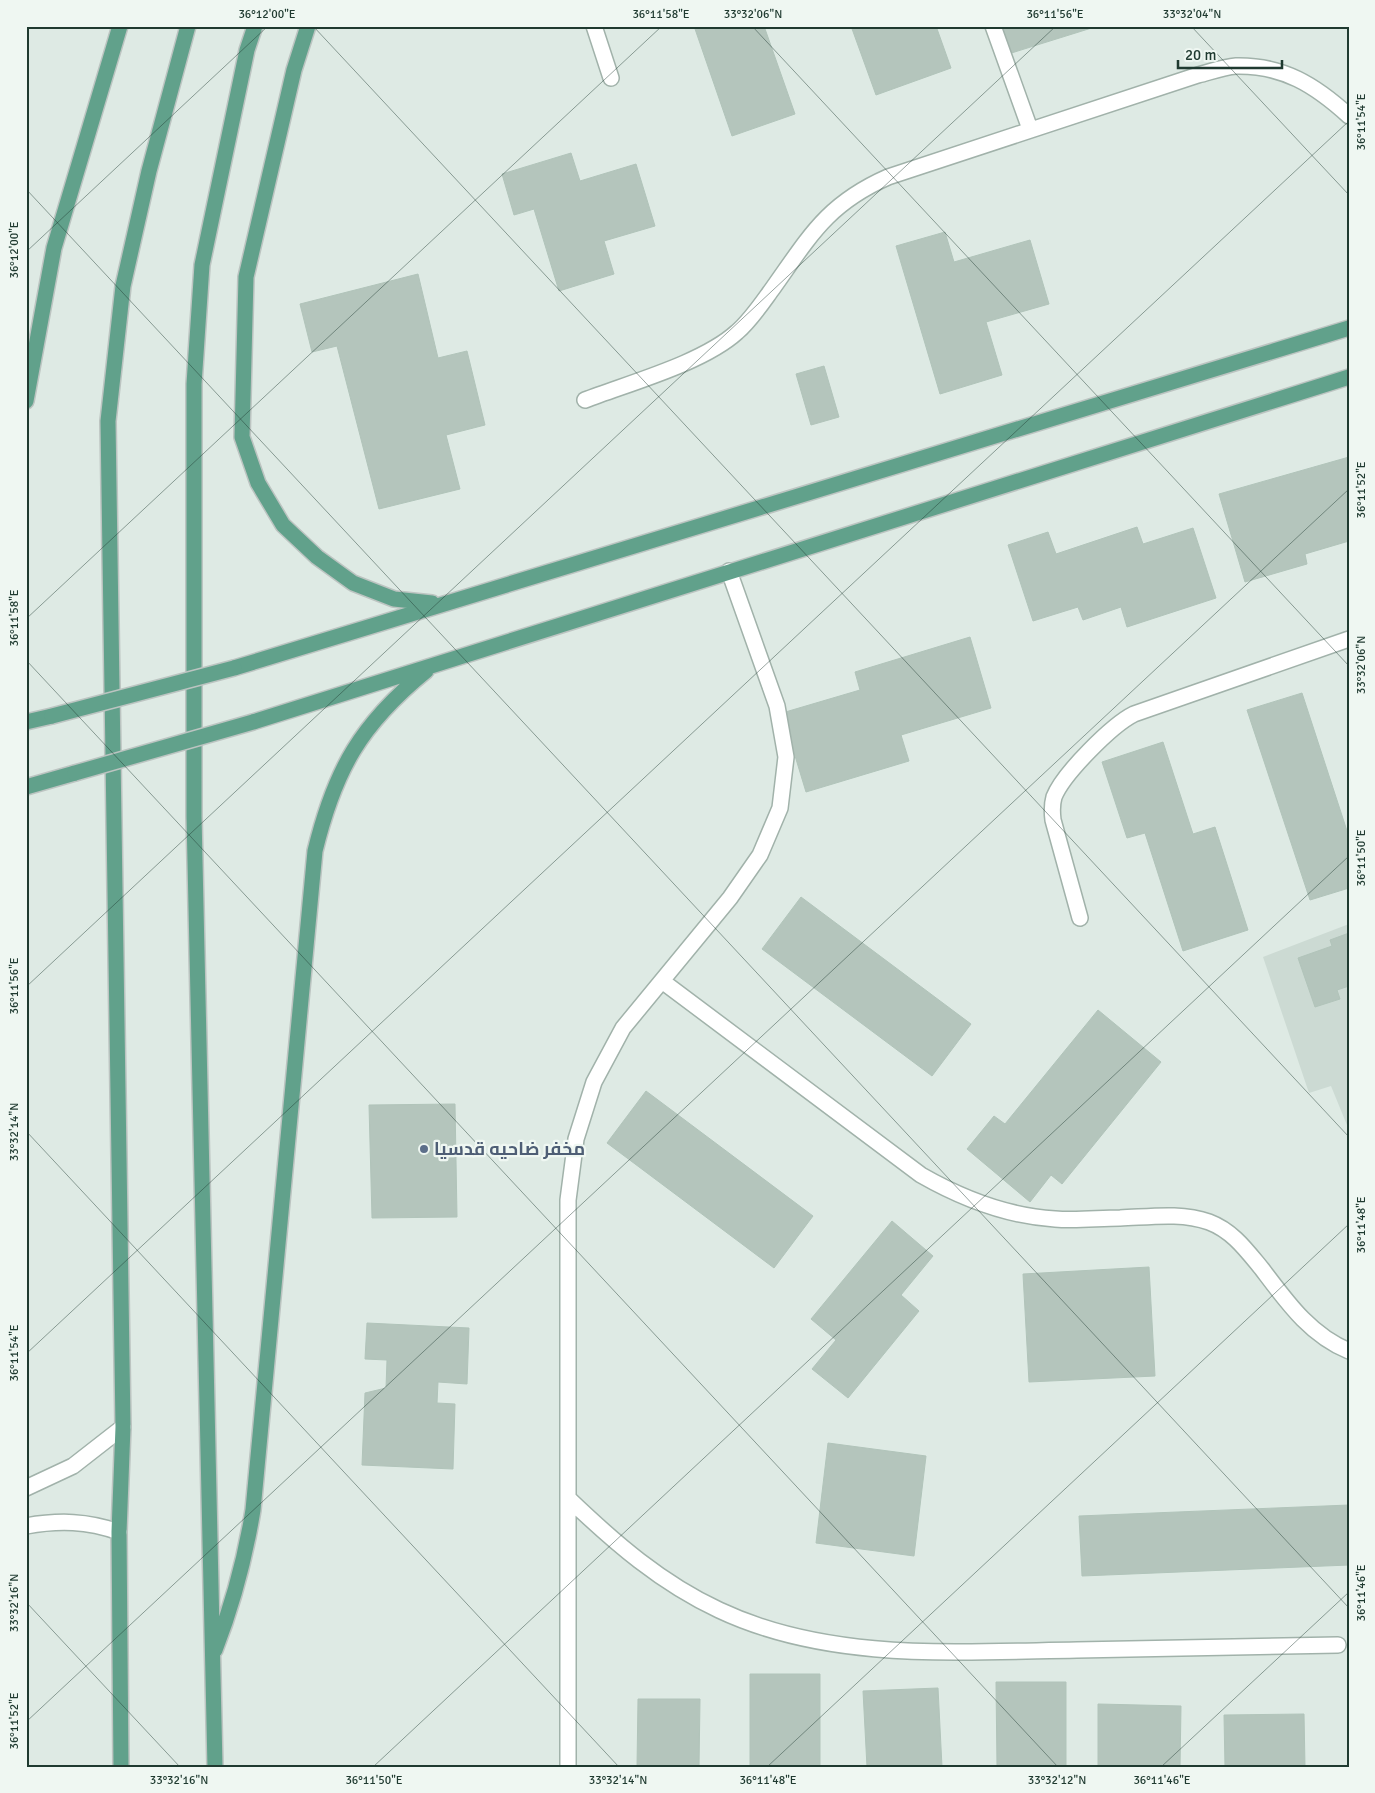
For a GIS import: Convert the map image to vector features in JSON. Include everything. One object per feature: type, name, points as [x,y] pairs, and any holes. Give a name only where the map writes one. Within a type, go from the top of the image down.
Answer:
[{"type":"main road","points":[[26,401],[54,248],[120,26]]},
{"type":"main road","points":[[121,1767],[119,1532],[123,1427],[108,421],[123,286],[149,171],[188,26]]},
{"type":"main road","points":[[215,1767],[194,826],[194,384],[202,265],[247,50],[255,26]]},
{"type":"main road","points":[[308,26],[294,70],[246,277],[242,437],[258,483],[283,525],[317,556],[353,582],[394,599],[438,604]]},
{"type":"main road","points":[[26,722],[234,668],[438,604],[843,484],[1349,328]]},
{"type":"main road","points":[[26,787],[253,722],[730,570],[1349,377]]},
{"type":"main road","points":[[212,1656],[231,1609],[240,1577],[253,1510],[315,850],[326,806],[344,765],[368,727],[398,693],[433,665]]},
{"type":"street","points":[[594,26],[611,78]]},
{"type":"street","points":[[993,26],[1030,129]]},
{"type":"street","points":[[585,400],[701,356],[728,340],[750,319],[812,233],[828,215],[853,195],[888,177],[1198,75],[1234,66],[1272,68],[1306,82],[1349,116]]},
{"type":"street","points":[[568,1767],[568,1200],[576,1139],[594,1082],[623,1028],[730,898],[760,855],[780,808],[786,757],[777,706],[730,570]]},
{"type":"street","points":[[1080,918],[1053,820],[1052,808],[1060,787],[1100,740],[1121,720],[1134,714],[1349,640]]},
{"type":"street","points":[[662,981],[920,1174],[952,1193],[986,1206],[1021,1216],[1057,1220],[1189,1216],[1211,1222],[1231,1234],[1248,1251],[1294,1311],[1313,1330],[1335,1346],[1349,1351]]},
{"type":"street","points":[[26,1488],[73,1466],[123,1427]]},
{"type":"street","points":[[569,1499],[614,1543],[665,1580],[712,1606],[779,1632],[840,1646],[902,1651],[1038,1651],[1338,1645]]},
{"type":"street","points":[[26,1526],[72,1521],[96,1524],[119,1532]]},
{"type":"shaded area","points":[[1349,924],[1349,1130],[1331,1086],[1309,1093],[1263,957]]},
{"type":"building","points":[[694,26],[764,26],[795,114],[732,136]]},
{"type":"building","points":[[851,26],[936,26],[951,68],[876,95]]},
{"type":"building","points":[[996,26],[1098,26],[1005,55]]},
{"type":"building","points":[[571,153],[580,181],[636,164],[655,226],[604,241],[614,274],[559,291],[534,209],[514,215],[502,174]]},
{"type":"building","points":[[945,232],[954,262],[1030,240],[1049,304],[986,322],[1002,375],[940,394],[896,246]]},
{"type":"building","points":[[418,274],[438,358],[467,351],[485,425],[446,435],[460,489],[379,509],[337,346],[312,352],[300,304]]},
{"type":"building","points":[[824,366],[839,417],[811,425],[796,374]]},
{"type":"building","points":[[1349,457],[1349,541],[1305,554],[1307,564],[1245,582],[1219,494]]},
{"type":"building","points":[[1137,527],[1143,544],[1193,528],[1216,598],[1127,627],[1121,607],[1083,620],[1078,607],[1033,621],[1008,545],[1048,532],[1056,554]]},
{"type":"building","points":[[970,637],[991,708],[901,735],[909,761],[806,792],[782,713],[860,690],[855,672]]},
{"type":"building","points":[[1302,693],[1349,837],[1349,888],[1310,900],[1247,710]]},
{"type":"building","points":[[1163,742],[1193,834],[1215,827],[1248,930],[1183,951],[1145,833],[1127,838],[1102,762]]},
{"type":"building","points":[[801,897],[971,1024],[932,1076],[762,949]]},
{"type":"building","points":[[1349,933],[1349,986],[1337,990],[1340,999],[1315,1007],[1298,958],[1332,946],[1330,940]]},
{"type":"building","points":[[1098,1010],[1161,1062],[1062,1184],[1051,1175],[1030,1202],[967,1149],[994,1116],[1005,1124]]},
{"type":"building","points":[[646,1091],[813,1216],[774,1268],[607,1143]]},
{"type":"building","points":[[455,1104],[457,1217],[372,1218],[369,1105]]},
{"type":"building","points":[[892,1221],[933,1256],[901,1295],[919,1311],[848,1398],[812,1369],[836,1340],[811,1319]]},
{"type":"building","points":[[1149,1267],[1155,1376],[1029,1382],[1023,1274]]},
{"type":"building","points":[[367,1323],[469,1328],[467,1384],[438,1382],[437,1403],[455,1404],[453,1469],[362,1465],[365,1393],[386,1388],[387,1360],[365,1359]]},
{"type":"building","points":[[828,1443],[926,1456],[914,1556],[816,1543]]},
{"type":"building","points":[[1349,1505],[1349,1565],[1082,1576],[1079,1516]]},
{"type":"building","points":[[750,1674],[820,1674],[820,1767],[750,1767]]},
{"type":"building","points":[[996,1682],[1066,1682],[1066,1767],[997,1767]]},
{"type":"building","points":[[938,1688],[942,1767],[867,1767],[863,1691]]},
{"type":"building","points":[[638,1699],[700,1699],[699,1767],[637,1767]]},
{"type":"building","points":[[1098,1704],[1181,1706],[1180,1767],[1098,1767]]},
{"type":"building","points":[[1304,1714],[1305,1767],[1225,1767],[1224,1715]]},
{"type":"place","name":"مخفر ضاحيه قدسيا","points":[[424,1149]]}]
